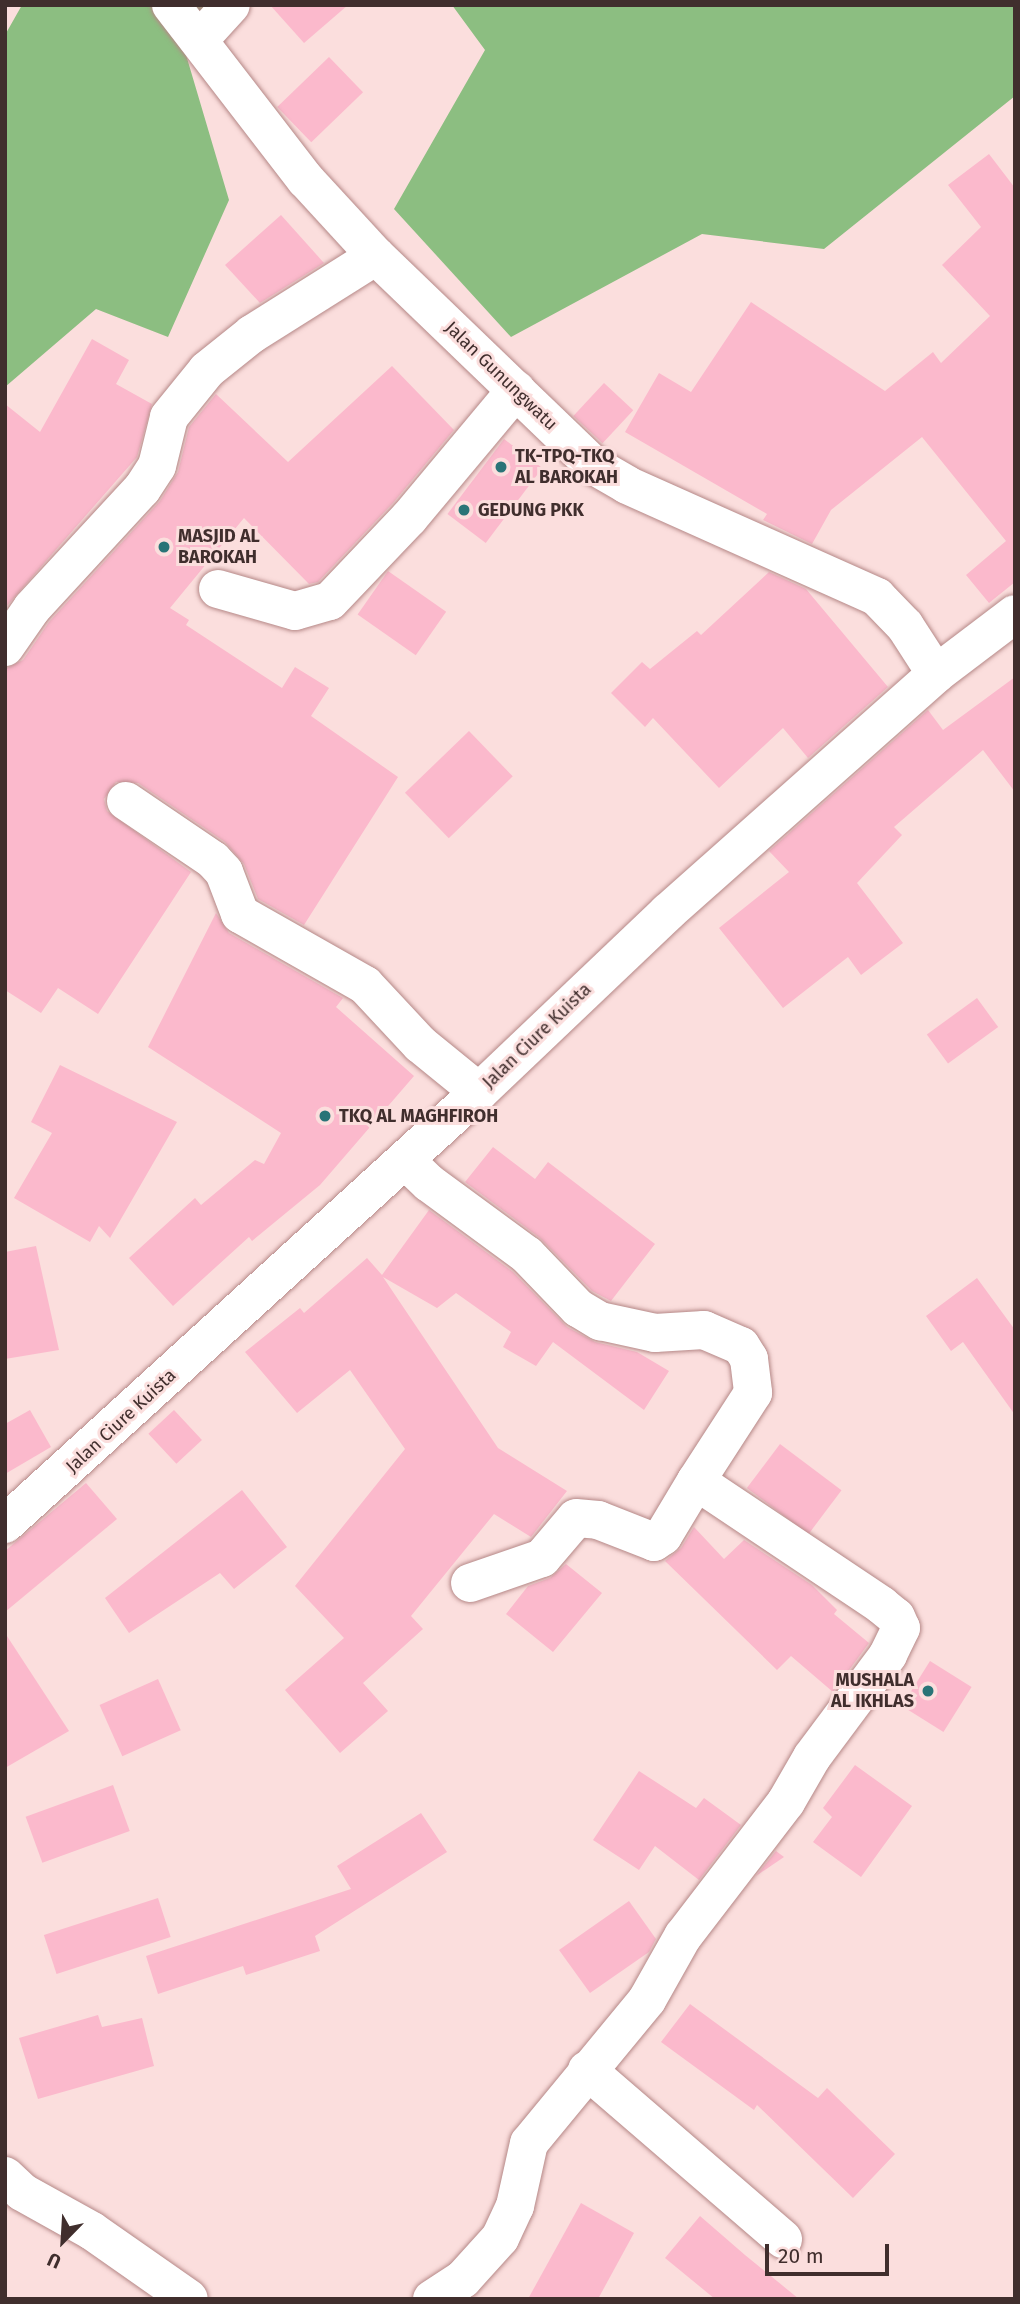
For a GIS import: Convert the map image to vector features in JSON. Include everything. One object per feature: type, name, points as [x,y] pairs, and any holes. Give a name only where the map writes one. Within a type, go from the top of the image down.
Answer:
[{"type":"street","name":"Jalan Gunungwatu","points":[[171,5],[306,180],[376,256],[593,465],[627,485],[877,597],[905,626],[936,674]]},
{"type":"street","points":[[199,40],[231,5]]},
{"type":"street","points":[[5,647],[32,608],[142,489],[157,466],[169,417],[207,370],[252,334],[376,256]]},
{"type":"street","points":[[218,589],[295,611],[330,601],[401,527],[516,390]]},
{"type":"street","name":"Jalan Ciure Kuista","points":[[5,1524],[479,1092],[668,912],[936,674],[1015,614]]},
{"type":"street","points":[[126,801],[213,860],[224,872],[240,914],[365,985],[420,1044],[479,1092]]},
{"type":"street","points":[[405,1160],[429,1183],[527,1255],[579,1308],[600,1321],[655,1333],[704,1330],[725,1337],[746,1351],[753,1394],[663,1536],[654,1542],[598,1520],[576,1518],[542,1558],[470,1583]]},
{"type":"street","points":[[432,2299],[463,2279],[500,2238],[515,2206],[529,2143],[647,2000],[683,1936],[786,1802],[812,1757],[900,1634],[900,1622],[881,1605],[696,1481]]},
{"type":"street","points":[[587,2070],[783,2239]]},
{"type":"street","points":[[11,2186],[92,2231],[189,2299]]},
{"type":"green space","points":[[22,5],[216,5],[184,48],[229,200],[168,337],[96,309],[5,387],[5,35]]},
{"type":"green space","points":[[452,5],[1015,5],[1015,96],[824,249],[702,234],[511,337],[394,209],[485,50]]},
{"type":"building","points":[[270,5],[348,5],[304,43]]},
{"type":"building","points":[[329,57],[363,92],[311,142],[277,107]]},
{"type":"building","points":[[989,154],[1015,188],[1015,582],[989,603],[966,575],[1006,541],[922,437],[831,510],[812,544],[763,520],[767,514],[625,432],[659,373],[691,392],[751,302],[885,391],[933,352],[941,363],[990,316],[942,265],[981,227],[948,185]]},
{"type":"building","points":[[281,215],[324,263],[260,303],[225,265]]},
{"type":"building","points":[[92,339],[129,360],[116,384],[152,404],[137,457],[5,608],[5,404],[40,432]]},
{"type":"building","points":[[392,366],[454,430],[393,503],[318,582],[309,584],[244,518],[170,608],[189,620],[186,625],[282,688],[295,667],[329,688],[311,716],[398,777],[304,925],[258,899],[244,864],[225,842],[138,783],[116,782],[104,799],[107,811],[191,872],[98,1014],[58,988],[41,1013],[5,990],[5,669],[23,660],[49,622],[160,501],[178,472],[189,427],[216,394],[288,462]]},
{"type":"building","points":[[604,383],[633,410],[603,443],[573,416]]},
{"type":"building","points":[[504,439],[542,468],[486,543],[447,514]]},
{"type":"building","points":[[388,571],[446,612],[416,655],[358,614]]},
{"type":"building","points":[[769,572],[806,589],[888,687],[808,758],[783,728],[719,788],[653,718],[645,727],[611,693],[642,662],[650,669],[697,631],[701,635]]},
{"type":"building","points":[[1015,677],[1015,792],[983,750],[894,827],[902,835],[857,883],[903,943],[861,975],[848,957],[783,1008],[719,928],[789,872],[769,851],[928,710],[943,730]]},
{"type":"building","points":[[469,731],[513,776],[449,838],[405,793]]},
{"type":"building","points":[[216,913],[229,933],[343,998],[336,1007],[414,1076],[320,1185],[252,1241],[249,1237],[173,1306],[129,1258],[195,1198],[201,1205],[255,1160],[264,1164],[281,1133],[148,1047]]},
{"type":"building","points":[[977,998],[998,1027],[948,1064],[927,1034]]},
{"type":"building","points":[[60,1065],[177,1122],[110,1238],[99,1226],[90,1242],[14,1198],[52,1133],[31,1122]]},
{"type":"building","points":[[493,1147],[535,1179],[548,1162],[655,1244],[611,1301],[592,1291],[540,1238],[465,1182]]},
{"type":"building","points":[[429,1210],[513,1272],[567,1327],[595,1342],[637,1352],[669,1371],[644,1410],[553,1342],[536,1366],[503,1347],[511,1332],[456,1293],[437,1308],[383,1277],[498,1448],[567,1491],[531,1537],[494,1514],[411,1616],[423,1629],[363,1683],[388,1711],[340,1753],[285,1690],[344,1638],[295,1586],[405,1449],[350,1370],[297,1413],[245,1352],[300,1308],[304,1313],[367,1258],[382,1275]]},
{"type":"building","points":[[36,1246],[59,1350],[5,1359],[5,1252]]},
{"type":"building","points":[[977,1278],[1015,1330],[1015,1415],[963,1342],[951,1351],[926,1316]]},
{"type":"building","points":[[30,1410],[51,1447],[5,1474],[5,1424]]},
{"type":"building","points":[[174,1410],[202,1440],[176,1464],[148,1434]]},
{"type":"building","points":[[780,1444],[841,1490],[808,1534],[747,1488]]},
{"type":"building","points":[[86,1483],[117,1519],[5,1612],[5,1551]]},
{"type":"building","points":[[242,1490],[287,1547],[234,1589],[220,1573],[129,1633],[105,1598]]},
{"type":"building","points":[[694,1527],[724,1559],[744,1540],[812,1585],[837,1610],[834,1614],[869,1643],[833,1692],[791,1656],[777,1670],[665,1561],[681,1548]]},
{"type":"building","points":[[566,1564],[602,1593],[553,1652],[506,1614],[528,1586],[550,1578]]},
{"type":"building","points":[[5,1633],[69,1731],[5,1768]]},
{"type":"building","name":"MUSHALA AL IKHLAS","points":[[930,1661],[972,1687],[943,1732],[902,1706]]},
{"type":"building","points":[[158,1679],[181,1730],[122,1756],[100,1705]]},
{"type":"building","points":[[855,1765],[912,1806],[861,1877],[813,1842],[832,1817],[823,1808]]},
{"type":"building","points":[[639,1771],[696,1808],[704,1798],[741,1825],[699,1880],[655,1846],[639,1870],[593,1840]]},
{"type":"building","points":[[113,1785],[130,1831],[42,1863],[26,1817]]},
{"type":"building","points":[[421,1813],[447,1852],[315,1936],[320,1951],[246,1975],[243,1966],[158,1994],[146,1956],[351,1889],[337,1866]]},
{"type":"building","points":[[776,1851],[784,1857],[756,1876]]},
{"type":"building","points":[[158,1898],[171,1937],[57,1974],[44,1935]]},
{"type":"building","points":[[629,1901],[656,1939],[649,1952],[590,1993],[559,1950]]},
{"type":"building","points":[[690,2004],[818,2098],[827,2088],[895,2154],[853,2198],[757,2105],[754,2110],[661,2042]]},
{"type":"building","points":[[98,2015],[102,2027],[142,2018],[154,2066],[38,2099],[19,2038]]},
{"type":"building","points":[[581,2203],[634,2233],[598,2299],[528,2299]]},
{"type":"building","points":[[700,2216],[799,2299],[715,2299],[665,2258]]},
{"type":"place","name":"TK-TPQ-TKQ AL BAROKAH","points":[[501,467]]},
{"type":"place","name":"GEDUNG PKK","points":[[464,510]]},
{"type":"place","name":"MASJID AL BAROKAH","points":[[164,547]]},
{"type":"place","name":"TKQ AL MAGHFIROH","points":[[325,1116]]},
{"type":"place","name":"MUSHALA AL IKHLAS","points":[[928,1691]]}]
